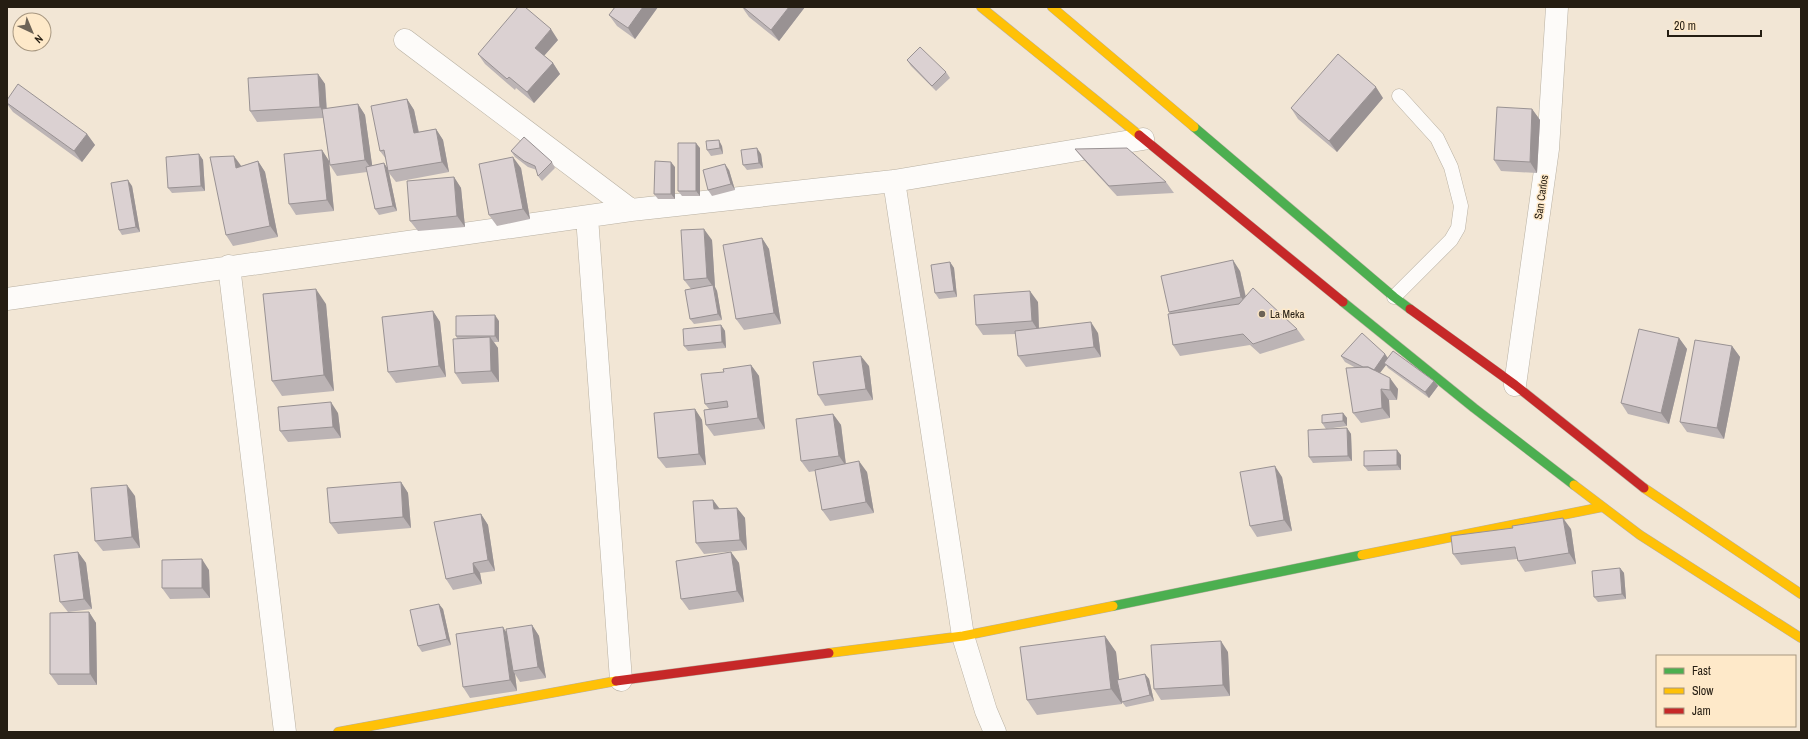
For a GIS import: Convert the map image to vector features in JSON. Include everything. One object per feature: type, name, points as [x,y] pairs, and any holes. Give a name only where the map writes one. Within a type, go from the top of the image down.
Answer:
[{"type":"main road","points":[[981,7],[1474,408],[1602,507],[1640,535],[1801,638]]},
{"type":"main road","points":[[1052,7],[1394,296],[1515,385],[1648,491],[1801,594]]},
{"type":"main road","points":[[338,732],[621,680],[963,636],[1602,507]]},
{"type":"street","name":"San Carlos","points":[[1515,385],[1548,149],[1556,7]]},
{"type":"street","points":[[405,40],[631,210]]},
{"type":"street","points":[[7,299],[229,266],[631,210],[894,181],[1143,139]]},
{"type":"street","points":[[894,181],[963,636],[986,711],[995,732]]},
{"type":"street","points":[[587,217],[621,680]]},
{"type":"street","points":[[229,266],[285,732]]},
{"type":"lane","points":[[1394,296],[1451,240],[1458,228],[1460,206],[1451,167],[1437,138],[1399,96]]},
{"type":"building","points":[[518,7],[525,7],[551,29],[535,48],[553,63],[527,92],[509,77],[507,79],[478,54]]},
{"type":"building","points":[[615,7],[643,7],[628,28],[609,15]]},
{"type":"building","points":[[743,7],[789,7],[771,30]]},
{"type":"building","points":[[920,47],[946,72],[932,86],[907,60]]},
{"type":"building","points":[[1338,54],[1376,87],[1329,141],[1291,108]]},
{"type":"building","points":[[318,74],[320,107],[250,111],[248,78]]},
{"type":"building","points":[[18,84],[87,134],[74,151],[7,103],[7,100]]},
{"type":"building","points":[[407,99],[414,133],[436,129],[442,162],[388,171],[384,150],[380,151],[371,106]]},
{"type":"building","points":[[358,104],[365,160],[330,165],[322,109]]},
{"type":"building","points":[[1497,107],[1532,109],[1530,162],[1494,160]]},
{"type":"building","points":[[524,137],[552,162],[538,176],[535,166],[524,161],[511,151]]},
{"type":"building","points":[[719,140],[720,148],[707,150],[706,141]]},
{"type":"building","points":[[678,143],[696,143],[696,191],[678,191]]},
{"type":"building","points":[[757,148],[759,163],[743,165],[741,150]]},
{"type":"building","points":[[1127,148],[1166,182],[1109,186],[1075,149]]},
{"type":"building","points":[[322,150],[327,200],[289,204],[284,154]]},
{"type":"building","points":[[199,154],[201,186],[168,188],[166,157]]},
{"type":"building","points":[[234,156],[236,168],[258,161],[270,226],[226,235],[210,157]]},
{"type":"building","points":[[513,157],[523,209],[489,215],[479,164]]},
{"type":"building","points":[[655,161],[671,162],[671,194],[654,194]]},
{"type":"building","points":[[384,163],[393,206],[375,209],[366,167]]},
{"type":"building","points":[[725,164],[731,184],[708,190],[703,170]]},
{"type":"building","points":[[454,177],[457,216],[410,221],[407,181]]},
{"type":"building","points":[[128,180],[136,227],[119,230],[111,183]]},
{"type":"building","points":[[704,229],[707,278],[684,280],[681,230]]},
{"type":"building","points":[[762,238],[774,313],[736,319],[723,245]]},
{"type":"building","points":[[1233,260],[1241,297],[1169,312],[1161,276]]},
{"type":"building","points":[[950,262],[954,291],[935,293],[931,265]]},
{"type":"building","points":[[713,285],[718,314],[690,319],[685,290]]},
{"type":"building","points":[[1253,288],[1297,329],[1253,344],[1243,334],[1173,345],[1168,314],[1239,304]]},
{"type":"building","points":[[316,289],[324,375],[272,381],[263,294]]},
{"type":"building","points":[[1030,291],[1032,321],[976,325],[974,295]]},
{"type":"building","points":[[433,311],[439,366],[388,372],[382,317]]},
{"type":"building","points":[[495,315],[495,336],[456,336],[456,316]]},
{"type":"building","points":[[1091,322],[1094,347],[1018,356],[1015,331]]},
{"type":"building","points":[[721,325],[722,342],[684,346],[683,329]]},
{"type":"building","points":[[1639,329],[1679,338],[1661,413],[1621,403]]},
{"type":"building","points":[[1362,333],[1385,354],[1374,370],[1368,367],[1363,367],[1341,356]]},
{"type":"building","points":[[490,337],[491,371],[455,373],[453,339]]},
{"type":"building","points":[[1695,340],[1732,346],[1717,428],[1680,422]]},
{"type":"building","points":[[1393,351],[1434,381],[1425,392],[1384,363]]},
{"type":"building","points":[[861,356],[866,389],[818,395],[813,362]]},
{"type":"building","points":[[751,365],[758,418],[706,425],[704,410],[728,407],[727,401],[705,404],[701,374],[724,372],[723,369]]},
{"type":"building","points":[[1368,367],[1390,378],[1390,390],[1381,389],[1382,408],[1353,413],[1346,368]]},
{"type":"building","points":[[331,402],[333,427],[280,431],[278,407]]},
{"type":"building","points":[[695,409],[699,454],[658,458],[654,413]]},
{"type":"building","points":[[1343,413],[1343,421],[1322,423],[1322,415]]},
{"type":"building","points":[[833,414],[839,456],[801,461],[796,419]]},
{"type":"building","points":[[1347,428],[1348,456],[1309,457],[1308,430]]},
{"type":"building","points":[[1397,450],[1397,465],[1364,466],[1364,451]]},
{"type":"building","points":[[859,461],[866,502],[822,510],[815,470]]},
{"type":"building","points":[[1275,466],[1284,520],[1250,526],[1240,472]]},
{"type":"building","points":[[401,482],[403,517],[330,523],[327,488]]},
{"type":"building","points":[[127,485],[132,537],[95,541],[91,488]]},
{"type":"building","points":[[713,500],[714,509],[737,508],[740,540],[696,543],[693,501]]},
{"type":"building","points":[[481,514],[488,560],[473,563],[474,573],[446,579],[434,522]]},
{"type":"building","points":[[1563,518],[1569,553],[1518,561],[1515,547],[1453,554],[1451,536],[1513,528],[1512,526]]},
{"type":"building","points":[[78,552],[84,599],[60,602],[54,555]]},
{"type":"building","points":[[731,552],[737,591],[681,599],[676,561]]},
{"type":"building","points":[[202,559],[202,588],[162,588],[162,560]]},
{"type":"building","points":[[1620,568],[1622,594],[1594,597],[1592,571]]},
{"type":"building","points":[[439,604],[447,639],[418,646],[410,610]]},
{"type":"building","points":[[89,612],[90,674],[50,674],[50,613]]},
{"type":"building","points":[[532,625],[538,667],[513,671],[506,629]]},
{"type":"building","points":[[503,627],[510,680],[463,687],[456,634]]},
{"type":"building","points":[[1105,636],[1111,689],[1027,700],[1020,647]]},
{"type":"building","points":[[1221,641],[1223,685],[1154,689],[1151,645]]},
{"type":"building","points":[[1145,674],[1150,695],[1122,702],[1117,680]]},
{"type":"traffic: fast","points":[[1194,127],[1410,309]]},
{"type":"traffic: fast","points":[[1343,302],[1474,408],[1574,485]]},
{"type":"traffic: fast","points":[[1113,606],[1362,555]]},
{"type":"traffic: slow","points":[[981,7],[1139,135]]},
{"type":"traffic: slow","points":[[1052,7],[1194,127]]},
{"type":"traffic: slow","points":[[1574,485],[1640,535],[1801,638]]},
{"type":"traffic: slow","points":[[1644,488],[1801,594]]},
{"type":"traffic: slow","points":[[1362,555],[1602,507]]},
{"type":"traffic: slow","points":[[829,653],[963,636],[1113,606]]},
{"type":"traffic: slow","points":[[338,732],[616,681]]},
{"type":"traffic: jam","points":[[1139,135],[1343,302]]},
{"type":"traffic: jam","points":[[1410,309],[1515,385],[1644,488]]},
{"type":"traffic: jam","points":[[616,681],[829,653]]},
{"type":"place","name":"La Meka","points":[[1262,314]]}]
